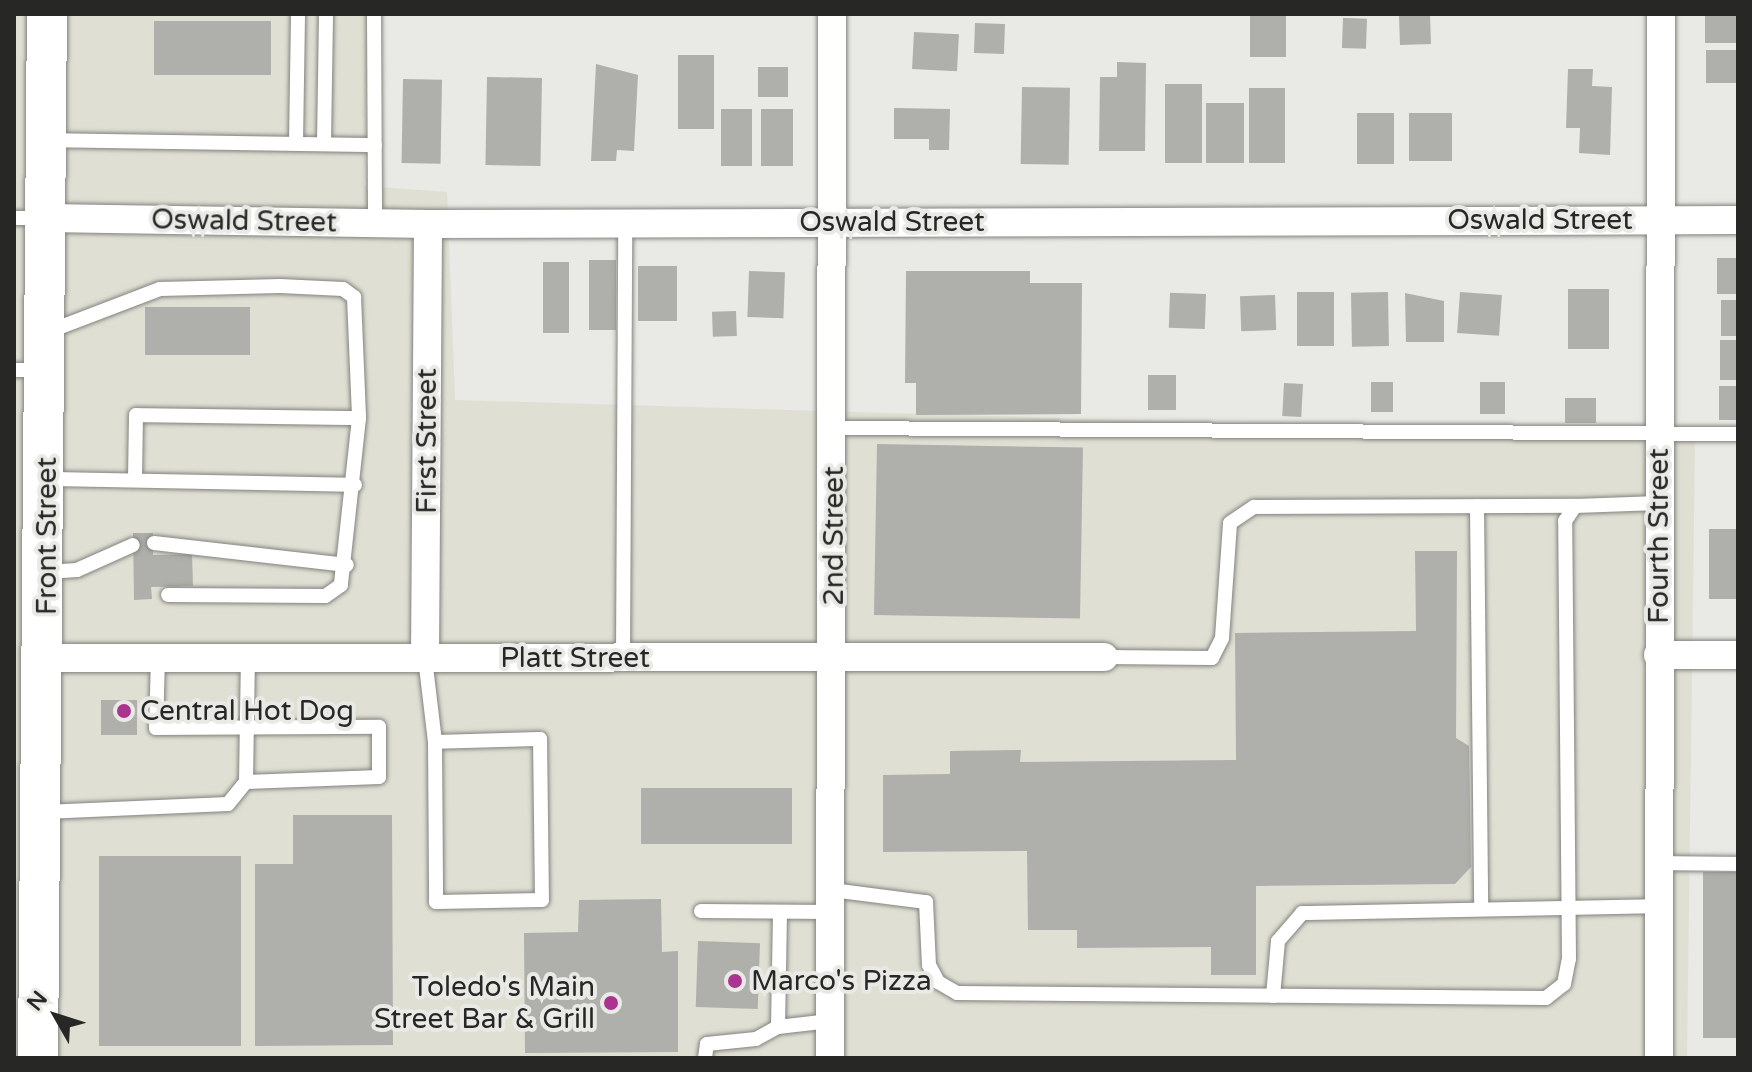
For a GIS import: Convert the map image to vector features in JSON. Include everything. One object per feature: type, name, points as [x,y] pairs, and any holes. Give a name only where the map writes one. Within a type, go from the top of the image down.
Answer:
[{"type":"main road","name":"Front Street","points":[[38,1058],[43,812],[36,657],[47,572],[47,479],[31,370],[49,331],[30,218],[45,140],[47,14]]},
{"type":"street","name":"2nd Street","points":[[830,1058],[834,657],[832,14]]},
{"type":"street","name":"Fourth Street","points":[[1659,1058],[1661,14]]},
{"type":"street","name":"Oswald Street","points":[[30,218],[428,224],[1738,220]]},
{"type":"street","name":"First Street","points":[[425,658],[428,224]]},
{"type":"street","points":[[1658,655],[1738,655]]},
{"type":"street","name":"Platt Street","points":[[36,657],[1104,657]]},
{"type":"lane","points":[[296,143],[298,14]]},
{"type":"lane","points":[[324,143],[326,14]]},
{"type":"lane","points":[[374,14],[375,223]]},
{"type":"lane","points":[[45,140],[375,145]]},
{"type":"lane","points":[[623,658],[625,223]]},
{"type":"lane","points":[[49,331],[160,289],[343,289],[360,311],[355,485],[347,565],[341,585],[325,596],[168,595]]},
{"type":"lane","points":[[135,479],[136,415],[359,418]]},
{"type":"lane","points":[[833,428],[1738,434]]},
{"type":"lane","points":[[47,479],[355,485]]},
{"type":"lane","points":[[1104,657],[1212,658],[1222,638],[1230,523],[1254,507],[1659,503]]},
{"type":"lane","points":[[1477,506],[1481,907]]},
{"type":"lane","points":[[701,911],[780,913],[832,901],[915,895],[926,902],[929,965],[938,982],[957,993],[1546,998],[1564,984],[1568,905],[1565,521],[1575,506]]},
{"type":"lane","points":[[154,543],[347,565]]},
{"type":"lane","points":[[47,572],[77,570],[133,545]]},
{"type":"lane","points":[[158,658],[156,728],[379,727],[379,777],[246,782]]},
{"type":"lane","points":[[43,812],[228,804],[246,782],[248,658]]},
{"type":"lane","points":[[425,658],[435,742],[436,902],[542,900],[540,739],[435,742]]},
{"type":"lane","points":[[1659,863],[1738,864]]},
{"type":"lane","points":[[1273,996],[1278,941],[1302,913],[1568,905],[1659,906]]},
{"type":"lane","points":[[778,1027],[780,913]]},
{"type":"lane","points":[[705,1058],[707,1044],[756,1039],[778,1027],[830,1021]]},
{"type":"shaded area","points":[[14,14],[368,14],[364,186],[447,192],[455,400],[1695,437],[1687,1058],[14,1058]]},
{"type":"building","points":[[1250,14],[1286,14],[1286,57],[1250,57]]},
{"type":"building","points":[[1705,14],[1738,14],[1738,43],[1705,43]]},
{"type":"building","points":[[1430,15],[1431,44],[1400,45],[1399,16]]},
{"type":"building","points":[[1343,18],[1367,19],[1366,49],[1342,48]]},
{"type":"building","points":[[154,21],[271,21],[271,75],[154,75]]},
{"type":"building","points":[[975,23],[1005,24],[1004,54],[974,53]]},
{"type":"building","points":[[914,32],[959,34],[957,71],[912,69]]},
{"type":"building","points":[[1706,50],[1738,50],[1738,83],[1706,83]]},
{"type":"building","points":[[678,55],[714,55],[714,129],[678,129]]},
{"type":"building","points":[[1117,62],[1146,63],[1145,151],[1099,151],[1100,77],[1117,77]]},
{"type":"building","points":[[596,64],[638,75],[634,151],[617,150],[616,161],[591,161]]},
{"type":"building","points":[[758,67],[788,67],[788,97],[758,97]]},
{"type":"building","points":[[1568,69],[1593,69],[1592,86],[1612,87],[1610,155],[1579,153],[1580,128],[1566,128]]},
{"type":"building","points":[[487,77],[542,78],[540,166],[485,165]]},
{"type":"building","points":[[403,79],[442,80],[441,164],[402,163]]},
{"type":"building","points":[[1165,84],[1202,84],[1202,163],[1165,163]]},
{"type":"building","points":[[1022,87],[1070,88],[1069,165],[1021,164]]},
{"type":"building","points":[[1249,88],[1285,88],[1285,163],[1249,163]]},
{"type":"building","points":[[1206,103],[1244,103],[1244,163],[1206,163]]},
{"type":"building","points":[[894,108],[950,109],[949,150],[929,150],[929,139],[894,139]]},
{"type":"building","points":[[721,109],[752,109],[752,166],[721,166]]},
{"type":"building","points":[[761,109],[793,109],[793,166],[761,166]]},
{"type":"building","points":[[1357,113],[1394,113],[1394,164],[1357,164]]},
{"type":"building","points":[[1409,113],[1452,113],[1452,161],[1409,161]]},
{"type":"building","points":[[1717,258],[1738,258],[1738,294],[1717,294]]},
{"type":"building","points":[[589,260],[616,260],[616,330],[589,330]]},
{"type":"building","points":[[543,262],[569,262],[569,333],[543,333]]},
{"type":"building","points":[[638,266],[677,266],[677,321],[638,321]]},
{"type":"building","points":[[749,271],[785,272],[783,318],[747,317]]},
{"type":"building","points":[[906,271],[1030,271],[1030,283],[1082,283],[1081,414],[916,415],[916,383],[905,383]]},
{"type":"building","points":[[1568,289],[1609,289],[1609,349],[1568,349]]},
{"type":"building","points":[[1297,292],[1334,292],[1334,346],[1297,346]]},
{"type":"building","points":[[1388,292],[1389,346],[1352,347],[1351,293]]},
{"type":"building","points":[[1460,292],[1502,295],[1499,336],[1457,333]]},
{"type":"building","points":[[1170,293],[1206,294],[1205,329],[1169,328]]},
{"type":"building","points":[[1405,293],[1444,301],[1444,342],[1406,342]]},
{"type":"building","points":[[1275,295],[1276,330],[1241,331],[1240,296]]},
{"type":"building","points":[[1721,300],[1738,300],[1738,336],[1721,336]]},
{"type":"building","points":[[145,307],[250,307],[250,355],[145,355]]},
{"type":"building","points":[[736,311],[737,336],[713,337],[712,312]]},
{"type":"building","points":[[1720,340],[1738,340],[1738,380],[1720,380]]},
{"type":"building","points":[[1148,375],[1176,375],[1176,410],[1148,410]]},
{"type":"building","points":[[1371,382],[1393,382],[1393,412],[1371,412]]},
{"type":"building","points":[[1480,382],[1505,382],[1505,414],[1480,414]]},
{"type":"building","points":[[1284,383],[1303,384],[1301,417],[1282,416]]},
{"type":"building","points":[[1719,386],[1738,386],[1738,420],[1719,420]]},
{"type":"building","points":[[1565,398],[1596,398],[1596,423],[1565,423]]},
{"type":"building","points":[[877,444],[1083,448],[1080,619],[874,615]]},
{"type":"building","points":[[1709,529],[1738,529],[1738,599],[1709,599]]},
{"type":"building","points":[[133,533],[153,533],[153,555],[192,554],[193,586],[151,587],[152,599],[134,600]]},
{"type":"building","points":[[1415,551],[1457,551],[1456,738],[1469,746],[1471,867],[1455,884],[1256,886],[1256,975],[1211,975],[1211,947],[1077,948],[1077,930],[1028,930],[1027,851],[883,852],[883,775],[950,774],[950,751],[1021,750],[1020,762],[1236,760],[1235,633],[1416,631]]},
{"type":"building","points":[[101,700],[137,700],[137,735],[101,735]]},
{"type":"building","points":[[641,788],[792,788],[792,844],[641,844]]},
{"type":"building","points":[[293,815],[392,815],[393,1045],[255,1046],[255,864],[293,864]]},
{"type":"building","points":[[99,856],[241,856],[241,1046],[99,1046]]},
{"type":"building","points":[[1703,872],[1738,872],[1738,1038],[1703,1038]]},
{"type":"building","points":[[661,899],[662,952],[678,951],[678,1052],[525,1053],[524,933],[578,932],[579,900]]},
{"type":"building","points":[[698,941],[760,943],[758,1009],[696,1007]]},
{"type":"place","name":"Central Hot Dog","points":[[124,711]]},
{"type":"place","name":"Marco's Pizza","points":[[735,981]]},
{"type":"place","name":"Toledo's Main Street Bar & Grill","points":[[611,1003]]}]
